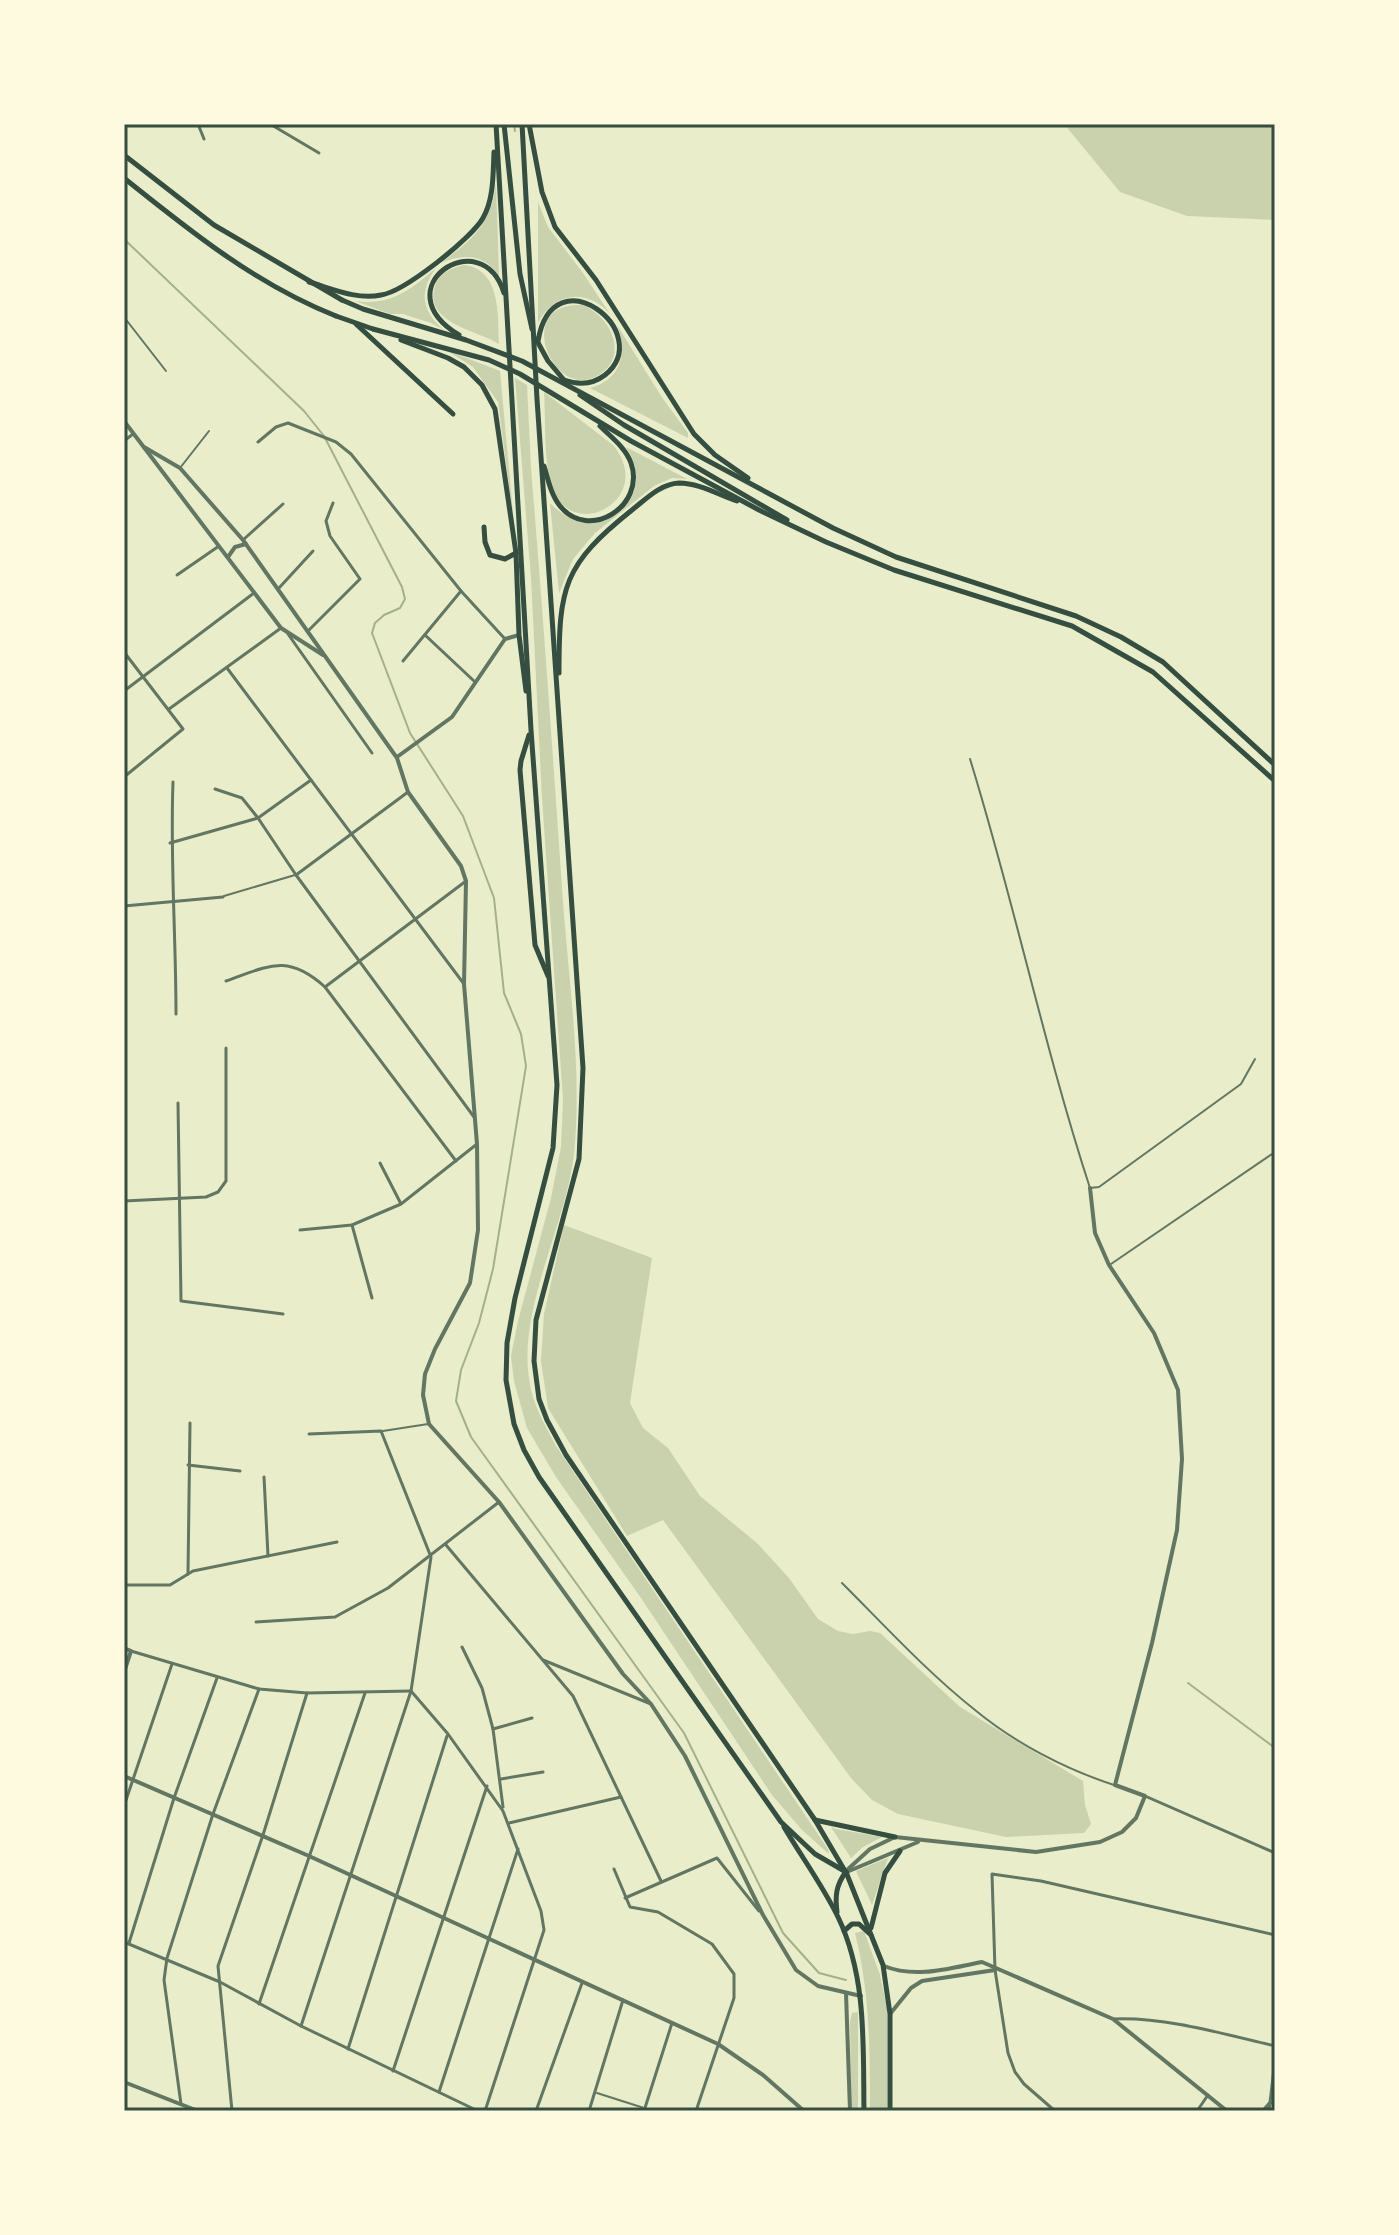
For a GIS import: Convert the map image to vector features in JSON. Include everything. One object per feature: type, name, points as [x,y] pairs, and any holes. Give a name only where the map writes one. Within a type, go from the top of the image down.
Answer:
[{"type":"main road","points":[[504,124],[528,319],[543,353],[561,377],[589,402],[826,542]]},
{"type":"main road","points":[[522,124],[537,331],[537,399],[583,1068],[581,1129],[573,1187],[536,1320],[534,1361],[539,1399],[566,1455],[815,1820],[846,1872],[883,1965],[890,2014],[890,2111]]},
{"type":"main road","points":[[529,124],[542,192],[560,235],[591,272],[694,434],[715,455],[769,493]]},
{"type":"main road","points":[[309,282],[359,296],[388,294],[408,284],[468,237],[487,209],[496,125]]},
{"type":"main road","points":[[496,125],[530,720]]},
{"type":"main road","points":[[124,155],[214,225],[342,300],[466,340],[544,373],[833,528],[896,557],[1076,616],[1121,637],[1163,662],[1275,765]]},
{"type":"main road","points":[[124,178],[209,245],[274,286],[336,316],[448,358],[469,372],[485,389],[499,423],[516,553],[519,635],[531,730],[557,1085],[553,1148],[515,1298],[507,1343],[506,1380],[514,1424],[539,1477],[781,1822],[837,1915],[861,1996],[864,2111]]},
{"type":"main road","points":[[466,340],[442,325],[431,307],[433,281],[448,266],[469,261],[488,268],[500,283],[508,311]]},
{"type":"main road","points":[[537,331],[558,306],[584,301],[607,316],[615,330],[618,345],[611,369],[594,381],[577,383],[544,373]]},
{"type":"main road","points":[[355,323],[453,414]]},
{"type":"main road","points":[[373,329],[489,360],[535,382],[631,441],[826,542],[894,570],[1072,626],[1153,672],[1275,781]]},
{"type":"main road","points":[[541,458],[553,496],[568,514],[585,520],[597,520],[618,511],[630,494],[633,469],[624,450],[591,417]]},
{"type":"main road","points":[[559,714],[561,603],[578,564],[597,539],[656,491],[674,484],[695,485],[759,510]]},
{"type":"main road","points":[[484,527],[490,555],[505,559],[516,553]]},
{"type":"main road","points":[[531,730],[520,770],[535,945],[550,984]]},
{"type":"main road","points":[[815,1820],[895,1837]]},
{"type":"main road","points":[[781,1822],[822,1859],[846,1872]]},
{"type":"main road","points":[[871,1929],[885,1873],[900,1851]]},
{"type":"main road","points":[[837,1915],[835,1897],[838,1884],[846,1872]]},
{"type":"main road","points":[[844,1931],[852,1924],[859,1924],[874,1938]]},
{"type":"street","points":[[198,124],[204,139]]},
{"type":"street","points":[[270,124],[319,153]]},
{"type":"street","points":[[124,317],[166,371]]},
{"type":"street","points":[[124,421],[281,628],[327,657]]},
{"type":"street","points":[[258,442],[276,427],[288,423],[336,442],[351,454],[461,591],[505,639]]},
{"type":"street","points":[[180,468],[209,431]]},
{"type":"street","points":[[124,441],[133,434]]},
{"type":"street","points":[[144,447],[180,468],[245,542],[397,758],[408,792],[461,866],[466,881],[464,984],[477,1144],[478,1230],[470,1283],[425,1374],[423,1395],[429,1424],[499,1502],[623,1674],[651,1704],[685,1756],[763,1915],[796,1970],[818,1986],[861,1996]]},
{"type":"street","points":[[309,630],[360,579],[330,536],[326,521],[333,503]]},
{"type":"street","points":[[228,557],[283,504]]},
{"type":"street","points":[[177,575],[219,546]]},
{"type":"street","points":[[279,588],[313,551]]},
{"type":"street","points":[[403,661],[461,591]]},
{"type":"street","points":[[124,691],[254,593]]},
{"type":"street","points":[[169,709],[281,628]]},
{"type":"street","points":[[288,634],[372,753]]},
{"type":"street","points":[[425,635],[474,681]]},
{"type":"street","points":[[397,758],[452,717],[505,639],[519,635]]},
{"type":"street","points":[[124,652],[183,729],[124,777]]},
{"type":"street","points":[[227,668],[464,984]]},
{"type":"street","points":[[970,759],[990,822],[1068,1121],[1090,1188],[1095,1233],[1109,1265],[1154,1333],[1178,1390],[1182,1459],[1177,1530],[1152,1643],[1115,1785]]},
{"type":"street","points":[[170,843],[258,818],[312,779]]},
{"type":"street","points":[[173,782],[170,843],[175,903],[176,1014]]},
{"type":"street","points":[[215,789],[242,798],[258,818],[296,875],[474,1117]]},
{"type":"street","points":[[124,906],[223,897],[296,875],[408,792]]},
{"type":"street","points":[[325,987],[466,881]]},
{"type":"street","points":[[226,981],[271,965],[292,965],[309,973],[325,987],[456,1161]]},
{"type":"street","points":[[124,1201],[206,1197],[218,1192],[226,1181],[226,1048]]},
{"type":"street","points":[[1090,1188],[1099,1187],[1241,1084],[1255,1059]]},
{"type":"street","points":[[178,1103],[181,1301],[283,1314]]},
{"type":"street","points":[[300,1230],[352,1225],[401,1204],[477,1144]]},
{"type":"street","points":[[1109,1265],[1275,1152]]},
{"type":"street","points":[[380,1163],[401,1204]]},
{"type":"street","points":[[352,1225],[372,1298]]},
{"type":"street","points":[[188,1574],[190,1423]]},
{"type":"street","points":[[309,1434],[381,1431],[429,1424]]},
{"type":"street","points":[[301,2026],[411,1691],[431,1557],[381,1431]]},
{"type":"street","points":[[188,1465],[240,1471]]},
{"type":"street","points":[[264,1477],[268,1556]]},
{"type":"street","points":[[256,1622],[335,1617],[388,1588],[499,1502]]},
{"type":"street","points":[[124,1585],[170,1585],[188,1574],[337,1542]]},
{"type":"street","points":[[446,1545],[573,1696],[661,1881]]},
{"type":"street","points":[[842,1583],[976,1711],[1023,1742],[1078,1773],[1145,1796],[1275,1853]]},
{"type":"street","points":[[462,1647],[482,1688],[493,1729],[503,1811]]},
{"type":"street","points":[[124,1648],[259,1689],[307,1693],[411,1691]]},
{"type":"street","points":[[124,1672],[131,1651]]},
{"type":"street","points":[[539,1659],[651,1704]]},
{"type":"street","points":[[124,1806],[172,1664]]},
{"type":"street","points":[[217,1678],[126,1943],[220,1982],[301,2026],[478,2111]]},
{"type":"street","points":[[181,2104],[164,1980],[167,1958],[213,1814],[259,1689]]},
{"type":"street","points":[[411,1691],[448,1734],[503,1811],[541,1911],[544,1930],[485,2111]]},
{"type":"street","points":[[232,2111],[218,1966],[307,1693]]},
{"type":"street","points":[[259,2004],[365,1693]]},
{"type":"street","points":[[493,1729],[532,1718]]},
{"type":"street","points":[[348,2049],[448,1734]]},
{"type":"street","points":[[501,1779],[543,1772]]},
{"type":"street","points":[[124,1776],[350,1874],[718,2044],[763,2075],[804,2111]]},
{"type":"street","points":[[393,2071],[487,1786]]},
{"type":"street","points":[[846,1872],[870,1849],[895,1837],[1036,1852],[1100,1842],[1122,1832],[1136,1818],[1145,1796]]},
{"type":"street","points":[[509,1823],[621,1797]]},
{"type":"street","points":[[846,1872],[920,1841]]},
{"type":"street","points":[[439,2092],[518,1848]]},
{"type":"street","points":[[625,1898],[717,1858],[763,1915]]},
{"type":"street","points":[[614,1869],[632,1909],[658,1912],[712,1944],[734,1974],[735,1991],[696,2111]]},
{"type":"street","points":[[1055,2111],[1024,2084],[1015,2072],[1008,2053],[995,1970],[992,1874],[1041,1881],[1275,1935]]},
{"type":"street","points":[[883,1965],[904,1972],[924,1972],[982,1962],[995,1970],[1023,1978],[1113,2019],[1227,2111]]},
{"type":"street","points":[[890,2014],[911,1988],[922,1981],[995,1970]]},
{"type":"street","points":[[536,2111],[583,1982]]},
{"type":"street","points":[[846,1993],[850,2111]]},
{"type":"street","points":[[589,2111],[623,2000]]},
{"type":"street","points":[[1113,2019],[1131,2018],[1178,2025],[1275,2046]]},
{"type":"street","points":[[596,2092],[644,2110],[672,2022]]},
{"type":"street","points":[[1269,2111],[1275,2060]]},
{"type":"street","points":[[124,2082],[198,2111]]},
{"type":"street","points":[[1197,2111],[1208,2095]]},
{"type":"street","points":[[1263,2111],[1270,2103]]},
{"type":"green space","points":[[1064,124],[1275,124],[1275,220],[1187,216],[1120,192]]},
{"type":"green space","points":[[496,183],[499,276],[487,263],[473,258],[457,258],[441,263],[479,230],[490,210]]},
{"type":"green space","points":[[538,202],[548,227],[610,314],[591,300],[571,297],[553,305],[538,323]]},
{"type":"green space","points":[[464,265],[476,268],[491,284],[497,308],[499,344],[454,324],[437,309],[433,299],[437,281],[446,272]]},
{"type":"green space","points":[[436,268],[427,285],[425,300],[431,316],[444,330],[431,323],[403,314],[390,314],[355,301],[390,299]]},
{"type":"green space","points":[[582,305],[592,310],[608,327],[615,348],[607,368],[597,376],[581,380],[566,375],[554,364],[546,349],[544,333],[548,318],[561,308]]},
{"type":"green space","points":[[617,325],[688,433],[688,438],[590,388],[609,379],[619,364],[622,346]]},
{"type":"green space","points":[[446,350],[500,371],[514,524],[498,402],[473,367]]},
{"type":"green space","points":[[515,378],[527,385],[576,1083],[571,1174],[534,1303],[529,1335],[528,1366],[533,1397],[556,1446],[829,1854],[802,1830],[772,1795],[556,1477],[527,1428],[514,1381],[511,1356],[551,1198],[561,1147],[563,1100],[542,798],[531,578]]},
{"type":"green space","points":[[544,392],[613,445],[624,464],[625,482],[619,496],[608,507],[594,513],[579,513],[565,507],[554,492],[547,457]]},
{"type":"green space","points":[[626,447],[687,479],[672,478],[654,486],[595,533],[573,559],[559,593],[550,503],[568,516],[586,522],[603,520],[618,512],[630,500],[636,485],[635,467]]},
{"type":"green space","points":[[564,1225],[652,1258],[630,1403],[643,1428],[668,1448],[700,1496],[758,1544],[789,1578],[818,1619],[838,1631],[880,1633],[960,1707],[1083,1781],[1085,1805],[1091,1824],[1084,1833],[1006,1837],[898,1814],[872,1800],[851,1778],[663,1520],[627,1536],[548,1408],[541,1361],[544,1314]]},
{"type":"green space","points":[[831,1827],[836,1829],[882,1837],[851,1858]]},
{"type":"green space","points":[[888,1858],[872,1905],[856,1871]]},
{"type":"green space","points":[[864,1931],[880,1975],[887,2008],[887,2111],[870,2111],[866,2000],[855,1933]]},
{"type":"green space","points":[[858,2012],[858,2111],[851,2111],[850,2021],[852,2013]]},
{"type":"waterway","points":[[514,124],[515,131]]},
{"type":"waterway","points":[[124,239],[304,411],[324,436],[402,587],[405,599],[400,608],[375,623],[372,633],[410,733],[463,816],[494,898],[504,993],[521,1034],[526,1066],[493,1269],[479,1323],[461,1370],[456,1401],[471,1437],[684,1733],[783,1933],[819,1973],[846,1980]]},
{"type":"waterway","points":[[1188,1683],[1275,1748]]}]
